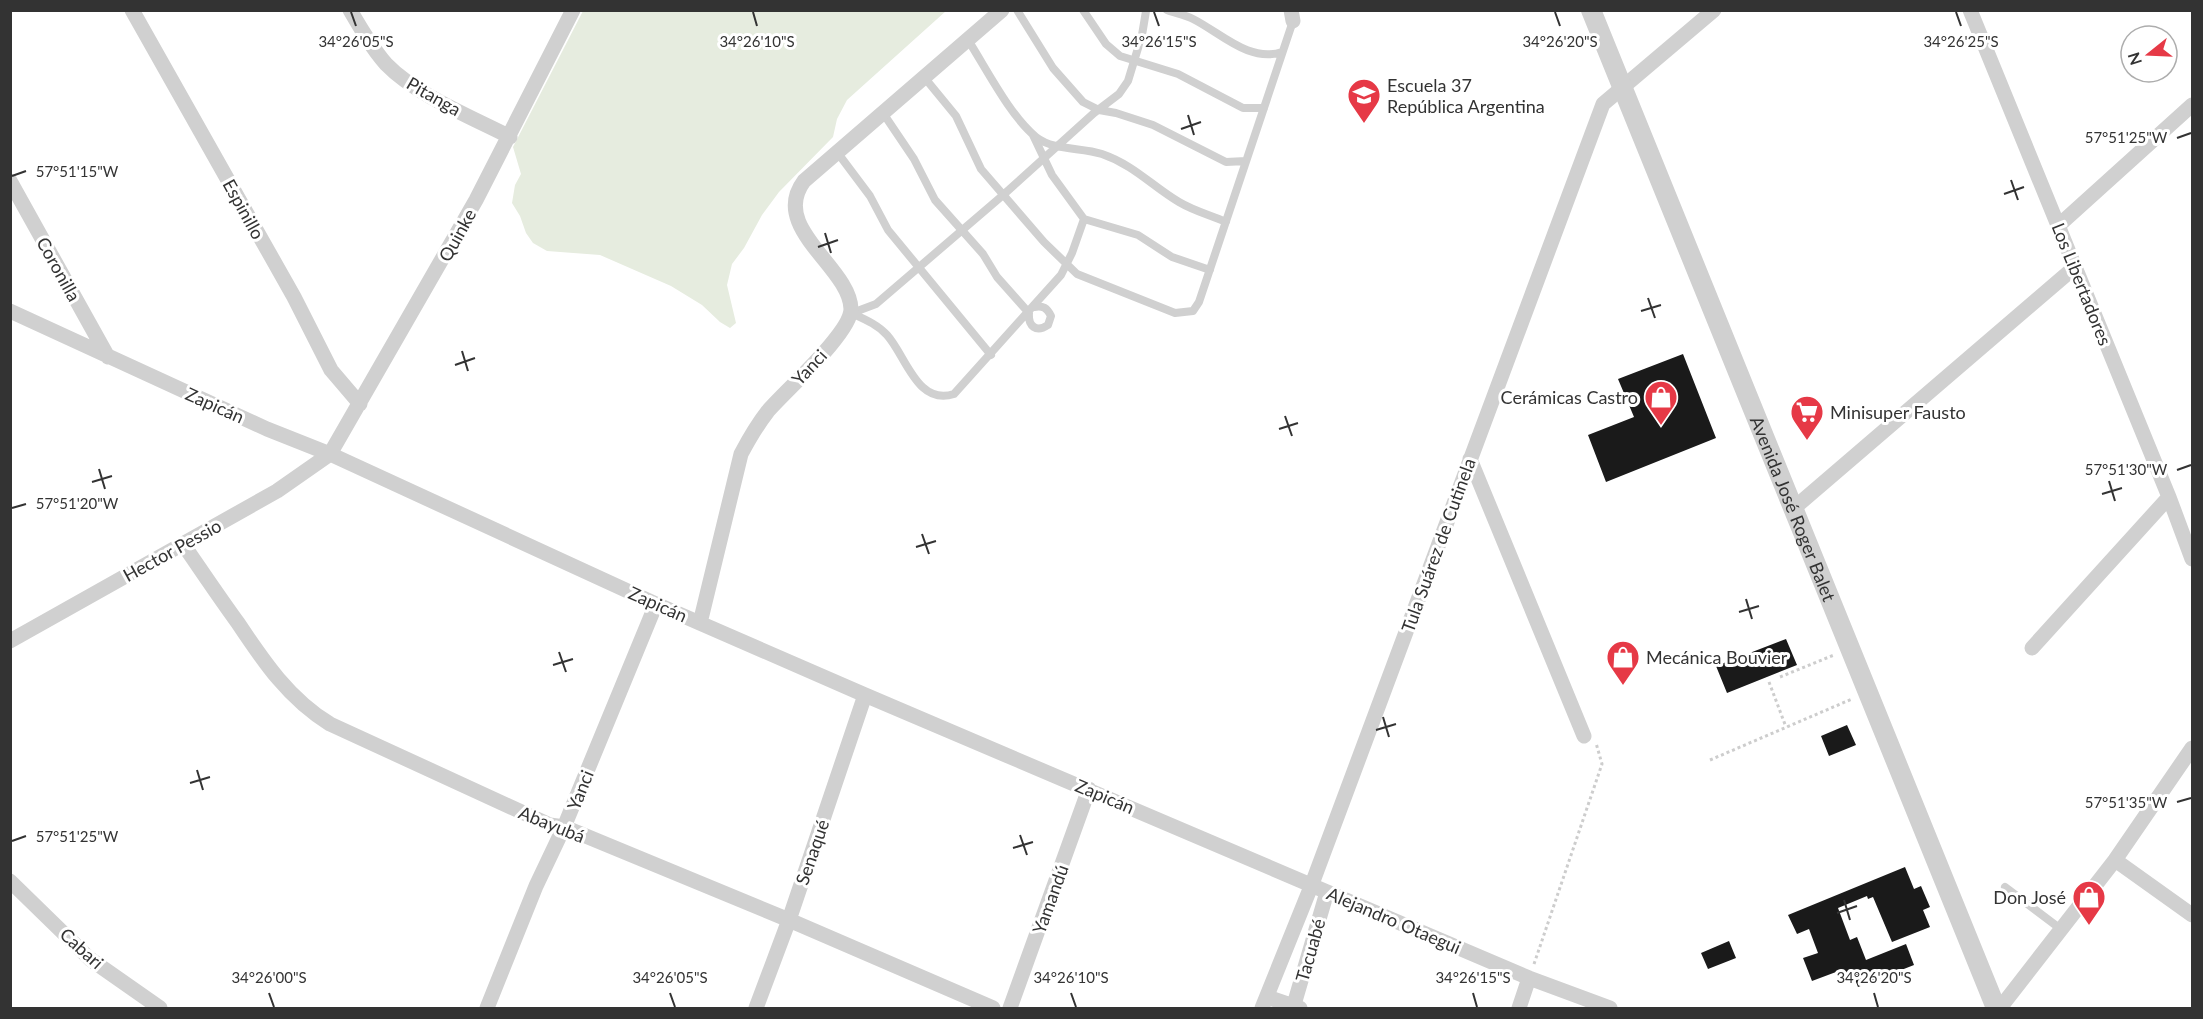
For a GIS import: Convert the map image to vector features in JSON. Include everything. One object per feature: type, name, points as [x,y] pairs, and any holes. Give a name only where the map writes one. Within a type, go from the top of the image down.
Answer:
[{"type":"street","name":"Espinillo","points":[[132,10],[294,297],[331,370],[360,404]]},
{"type":"street","name":"Pitanga","points":[[350,10],[375,51],[399,76],[415,88],[510,137]]},
{"type":"street","name":"Quinke","points":[[330,454],[448,250],[510,137],[573,10]]},
{"type":"street","points":[[851,313],[847,295],[805,232],[795,210],[794,200],[798,189],[837,152],[1002,10]]},
{"type":"street","name":"Avenida José Roger Balet","points":[[1591,10],[1867,692],[1998,1008]]},
{"type":"street","name":"Tula Suárez de Cutinela","points":[[1265,1003],[1312,884],[1603,104],[1714,10]]},
{"type":"street","name":"Los Libertadores","points":[[1970,10],[2193,559]]},
{"type":"street","points":[[2058,226],[2193,105]]},
{"type":"street","name":"Coronilla","points":[[10,181],[108,357]]},
{"type":"street","points":[[1793,508],[2074,267]]},
{"type":"street","name":"Zapicán","points":[[10,311],[267,429],[330,454],[656,604],[1312,884]]},
{"type":"street","name":"Yanci","points":[[700,622],[741,454],[754,430],[770,410],[840,335],[851,313]]},
{"type":"street","name":"Hector Pessio","points":[[10,640],[277,491],[330,454]]},
{"type":"street","points":[[1470,459],[1584,735]]},
{"type":"street","points":[[2032,648],[2169,497]]},
{"type":"street","name":"Abayubá","points":[[183,544],[268,667],[310,712],[353,735],[550,825],[564,827],[993,1008]]},
{"type":"street","name":"Yanci","points":[[487,1008],[536,886],[564,827],[656,604]]},
{"type":"street","name":"Senaqué","points":[[756,1008],[789,920],[866,695]]},
{"type":"street","points":[[1998,1008],[2062,930],[2115,860],[2193,748]]},
{"type":"street","name":"Yamandú","points":[[1010,1008],[1089,789]]},
{"type":"street","points":[[2115,860],[2193,915]]},
{"type":"street","name":"Cabari","points":[[10,880],[90,959],[160,1008]]},
{"type":"street","name":"Alejandro Otaegui","points":[[1312,884],[1530,978],[1610,1008]]},
{"type":"street","name":"Tacuabé","points":[[1296,1008],[1327,892]]},
{"type":"street","points":[[1519,1008],[1530,978]]},
{"type":"street","points":[[1265,1003],[1296,1008]]},
{"type":"lane","points":[[1017,10],[1053,69],[1083,102],[1099,110],[1153,125],[1227,162],[1246,161]]},
{"type":"lane","points":[[1083,10],[1113,51],[1135,62],[1178,74],[1243,108],[1264,108]]},
{"type":"lane","points":[[1167,10],[1192,18],[1249,52],[1273,55],[1282,52]]},
{"type":"lane","points":[[851,313],[876,304],[1124,88],[1135,62],[1146,11]]},
{"type":"lane","points":[[924,77],[956,116],[976,161],[1002,196],[1077,274],[1166,311],[1182,314],[1193,311],[1196,307],[1210,270],[1292,16]]},
{"type":"lane","points":[[968,40],[1014,112],[1033,135],[1052,175],[1084,219],[1138,234],[1172,257],[1210,270]]},
{"type":"lane","points":[[883,113],[914,159],[929,191],[983,254],[997,277],[1031,310]]},
{"type":"lane","points":[[1033,135],[1048,144],[1083,149],[1115,159],[1142,175],[1180,203],[1226,222]]},
{"type":"lane","points":[[837,152],[870,196],[888,230],[991,355]]},
{"type":"lane","points":[[851,313],[876,325],[885,333],[923,388],[939,396],[954,394],[1061,275],[1084,219]]},
{"type":"lane","points":[[2006,887],[2062,930]]},
{"type":"path","points":[[1780,677],[1850,648]]},
{"type":"path","points":[[1769,682],[1786,727]]},
{"type":"path","points":[[1710,760],[1867,692]]},
{"type":"path","points":[[1530,978],[1602,764],[1597,744],[1584,735]]},
{"type":"shaded area","points":[[583,11],[946,11],[847,100],[837,119],[833,137],[779,192],[762,215],[744,248],[732,264],[727,285],[736,323],[730,328],[702,305],[671,286],[600,255],[547,251],[533,243],[512,203],[515,185],[521,174],[513,147]]},
{"type":"building","name":"Cerámicas Castro","points":[[1683,354],[1716,438],[1606,482],[1588,435],[1634,417],[1618,379]]},
{"type":"building","points":[[1786,639],[1797,665],[1727,693],[1716,666]]},
{"type":"building","points":[[1847,725],[1856,745],[1829,756],[1821,736]]},
{"type":"building","points":[[1905,867],[1914,889],[1921,886],[1930,907],[1923,910],[1930,927],[1892,942],[1873,897],[1868,899],[1867,896],[1838,908],[1850,940],[1857,937],[1866,960],[1906,944],[1914,965],[1858,987],[1852,972],[1838,977],[1836,972],[1812,981],[1803,958],[1818,953],[1809,929],[1797,934],[1788,915]]},
{"type":"building","points":[[1729,941],[1736,958],[1708,969],[1701,953]]},
{"type":"place","name":"Escuela 37 República Argentina","points":[[1364,124]]},
{"type":"place","name":"Cerámicas Castro","points":[[1661,426]]},
{"type":"place","name":"Minisuper Fausto","points":[[1807,441]]},
{"type":"place","name":"Mecánica Bouvier","points":[[1623,686]]},
{"type":"place","name":"Don José","points":[[2089,926]]}]
